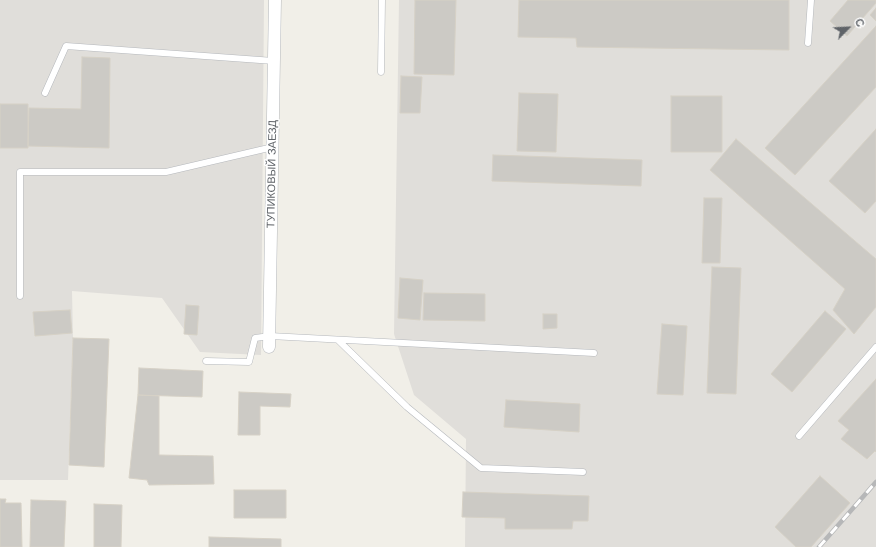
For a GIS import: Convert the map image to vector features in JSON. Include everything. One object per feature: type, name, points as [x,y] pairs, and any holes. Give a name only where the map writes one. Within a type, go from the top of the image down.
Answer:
[{"type":"street","name":"ТУПИКОВЫЙ ЗАЕЗД","points":[[270,342],[275,0]]},
{"type":"lane","points":[[381,72],[382,0]]},
{"type":"lane","points":[[808,43],[811,0]]},
{"type":"lane","points":[[45,93],[66,46],[274,61]]},
{"type":"lane","points":[[20,296],[20,172],[166,172],[273,147]]},
{"type":"lane","points":[[206,361],[249,362],[255,338],[270,342],[338,340],[594,353]]},
{"type":"lane","points":[[338,340],[407,407],[481,468],[583,472]]},
{"type":"lane","points":[[799,436],[876,347]]},
{"type":"shaded area","points":[[0,0],[264,0],[261,355],[200,352],[162,298],[72,291],[73,338],[68,480],[0,480]]},
{"type":"shaded area","points":[[399,0],[876,0],[876,547],[465,547],[466,439],[414,395],[394,334]]},
{"type":"building","points":[[415,0],[456,0],[454,75],[414,74]]},
{"type":"building","points":[[519,0],[789,0],[789,50],[577,47],[576,38],[518,37]]},
{"type":"building","points":[[848,0],[876,0],[876,3],[847,36],[830,21]]},
{"type":"building","points":[[876,8],[876,21],[870,15]]},
{"type":"building","points":[[876,26],[876,87],[795,175],[765,148]]},
{"type":"building","points":[[82,57],[110,58],[109,148],[28,146],[29,108],[81,109]]},
{"type":"building","points":[[401,76],[422,77],[420,113],[400,113]]},
{"type":"building","points":[[519,93],[558,94],[556,152],[517,151]]},
{"type":"building","points":[[671,96],[722,96],[722,152],[671,152]]},
{"type":"building","points":[[0,104],[28,104],[28,148],[0,148]]},
{"type":"building","points":[[876,129],[876,201],[865,213],[829,181]]},
{"type":"building","points":[[736,139],[876,259],[876,307],[854,334],[833,310],[845,289],[710,170]]},
{"type":"building","points":[[493,155],[642,160],[641,186],[492,181]]},
{"type":"building","points":[[704,198],[722,198],[720,263],[702,263]]},
{"type":"building","points":[[712,267],[741,268],[736,394],[707,393]]},
{"type":"building","points":[[400,278],[423,280],[420,320],[398,318]]},
{"type":"building","points":[[424,293],[485,294],[485,321],[423,320]]},
{"type":"building","points":[[186,305],[199,306],[197,335],[184,334]]},
{"type":"building","points":[[70,310],[72,333],[35,336],[33,312]]},
{"type":"building","points":[[825,311],[846,329],[792,392],[771,374]]},
{"type":"building","points":[[543,314],[557,314],[557,328],[543,329]]},
{"type":"building","points":[[662,324],[687,326],[683,395],[657,394]]},
{"type":"building","points":[[73,338],[109,339],[104,467],[69,465]]},
{"type":"building","points":[[139,368],[203,371],[202,397],[138,395]]},
{"type":"building","points":[[876,379],[876,452],[875,451],[867,459],[841,439],[849,430],[838,421]]},
{"type":"building","points":[[239,392],[291,394],[290,407],[260,406],[260,435],[238,435]]},
{"type":"building","points":[[138,395],[159,396],[159,455],[213,456],[214,484],[149,485],[147,480],[129,478]]},
{"type":"building","points":[[506,400],[580,404],[579,432],[504,427]]},
{"type":"building","points":[[820,476],[850,503],[811,547],[796,547],[775,527]]},
{"type":"building","points":[[234,490],[286,490],[286,518],[234,518]]},
{"type":"building","points":[[463,492],[589,496],[588,521],[573,521],[572,529],[505,529],[505,518],[462,517]]},
{"type":"building","points":[[0,499],[6,499],[5,503],[21,503],[22,547],[0,547]]},
{"type":"building","points":[[31,500],[66,501],[64,547],[30,547]]},
{"type":"building","points":[[94,504],[122,505],[121,547],[94,547]]},
{"type":"building","points":[[209,537],[281,539],[281,547],[209,547]]},
{"type":"railway","points":[[819,547],[876,482]]}]
